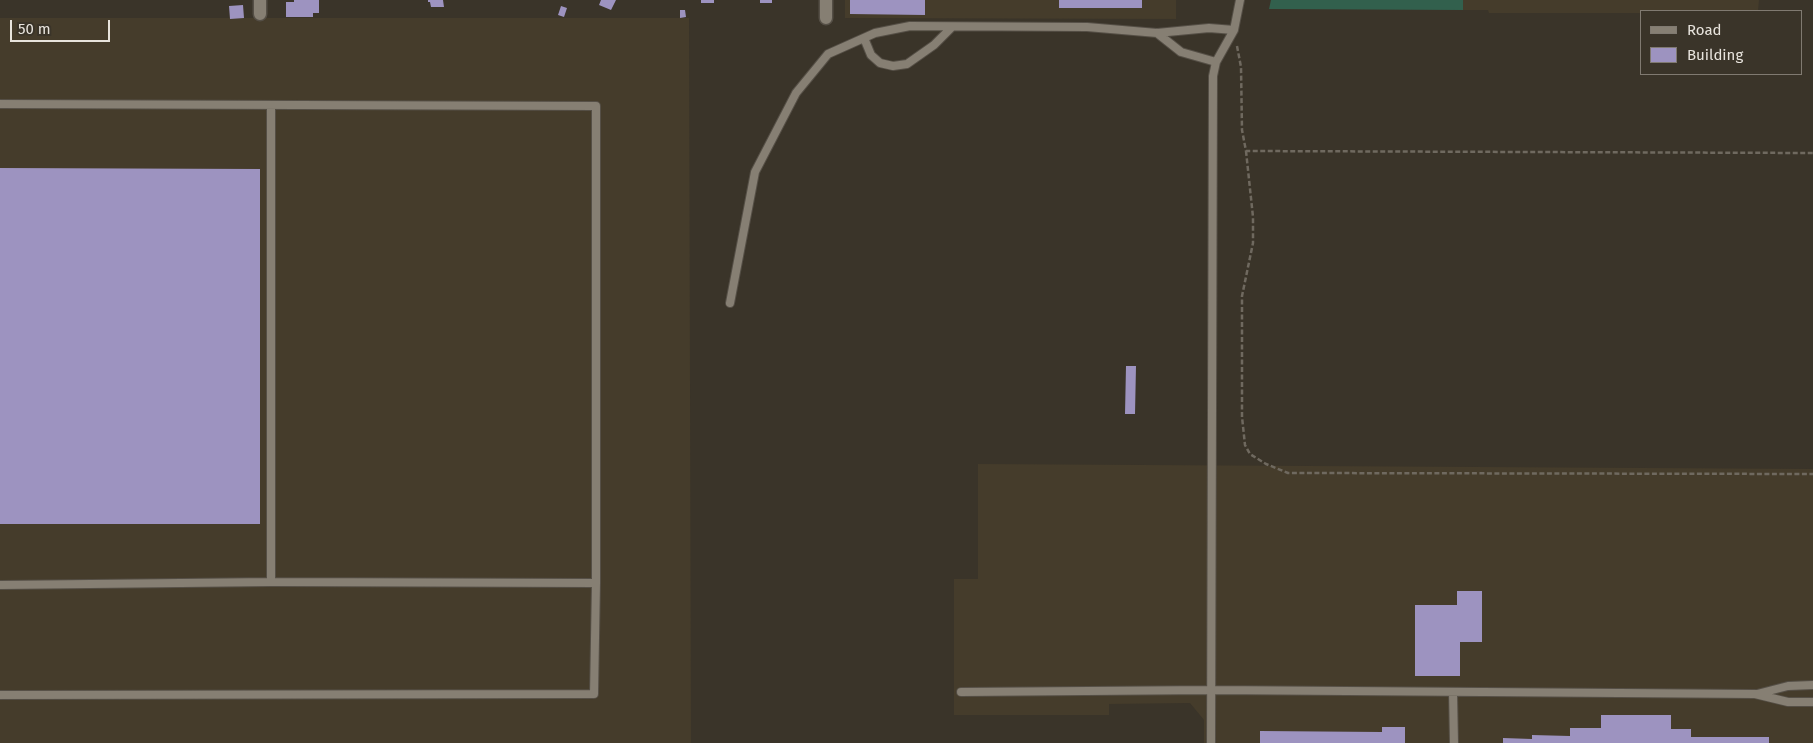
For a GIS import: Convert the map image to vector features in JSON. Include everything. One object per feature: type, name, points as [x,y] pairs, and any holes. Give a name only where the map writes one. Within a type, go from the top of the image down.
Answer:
[{"type":"street","points":[[260,0],[260,14]]},
{"type":"street","points":[[826,0],[826,18]]},
{"type":"lane","points":[[1211,743],[1213,76],[1216,62],[1234,30],[1240,0]]},
{"type":"lane","points":[[730,303],[755,172],[796,93],[828,54],[875,33],[910,26],[1087,27],[1157,33],[1209,28],[1234,30]]},
{"type":"lane","points":[[864,38],[871,55],[880,63],[892,66],[907,64],[934,45],[952,27]]},
{"type":"lane","points":[[1157,33],[1181,52],[1216,62]]},
{"type":"lane","points":[[0,104],[596,106],[596,583],[594,694],[0,695]]},
{"type":"lane","points":[[270,105],[271,582]]},
{"type":"lane","points":[[0,585],[271,582],[596,583]]},
{"type":"lane","points":[[1755,694],[1788,686],[1813,686]]},
{"type":"lane","points":[[961,692],[1211,690],[1755,694],[1788,702],[1813,702]]},
{"type":"lane","points":[[1454,692],[1454,743]]},
{"type":"path","points":[[1234,30],[1241,67],[1242,130],[1253,217],[1253,243],[1242,296],[1242,417],[1245,445],[1250,454],[1266,464],[1288,473],[1813,474]]},
{"type":"path","points":[[1246,151],[1813,153]]},
{"type":"shaded area","points":[[845,0],[1176,0],[1176,19],[845,18]]},
{"type":"shaded area","points":[[1463,0],[1759,0],[1758,10],[1640,10],[1640,13],[1489,13],[1488,10],[1463,10]]},
{"type":"shaded area","points":[[0,18],[689,18],[691,743],[0,743]]},
{"type":"shaded area","points":[[978,464],[1813,469],[1813,743],[1204,743],[1204,720],[1190,703],[1109,704],[1109,715],[954,715],[954,579],[978,579]]},
{"type":"green space","points":[[1271,0],[1463,0],[1463,10],[1269,9]]},
{"type":"building","points":[[294,0],[319,0],[319,13],[313,13],[313,17],[286,17],[286,2],[294,2]]},
{"type":"building","points":[[428,0],[443,0],[444,7],[431,7]]},
{"type":"building","points":[[601,0],[616,0],[611,10],[599,5]]},
{"type":"building","points":[[701,0],[714,0],[714,3],[701,3]]},
{"type":"building","points":[[760,0],[772,0],[772,3],[760,3]]},
{"type":"building","points":[[850,0],[925,0],[925,15],[850,14]]},
{"type":"building","points":[[1059,0],[1142,0],[1142,8],[1059,8]]},
{"type":"building","points":[[243,5],[244,18],[230,19],[229,6]]},
{"type":"building","points":[[561,6],[567,8],[564,17],[558,15]]},
{"type":"building","points":[[680,10],[685,10],[686,17],[680,18]]},
{"type":"building","points":[[0,168],[260,169],[260,524],[0,524]]},
{"type":"building","points":[[1126,366],[1136,366],[1135,414],[1125,414]]},
{"type":"building","points":[[1457,591],[1482,591],[1482,642],[1460,642],[1460,676],[1415,676],[1415,605],[1457,605]]},
{"type":"building","points":[[1601,715],[1671,715],[1671,729],[1691,729],[1691,737],[1769,737],[1769,743],[1503,743],[1503,738],[1532,739],[1532,735],[1570,736],[1570,728],[1601,728]]},
{"type":"building","points":[[1382,727],[1405,727],[1405,743],[1260,743],[1260,731],[1382,732]]}]
